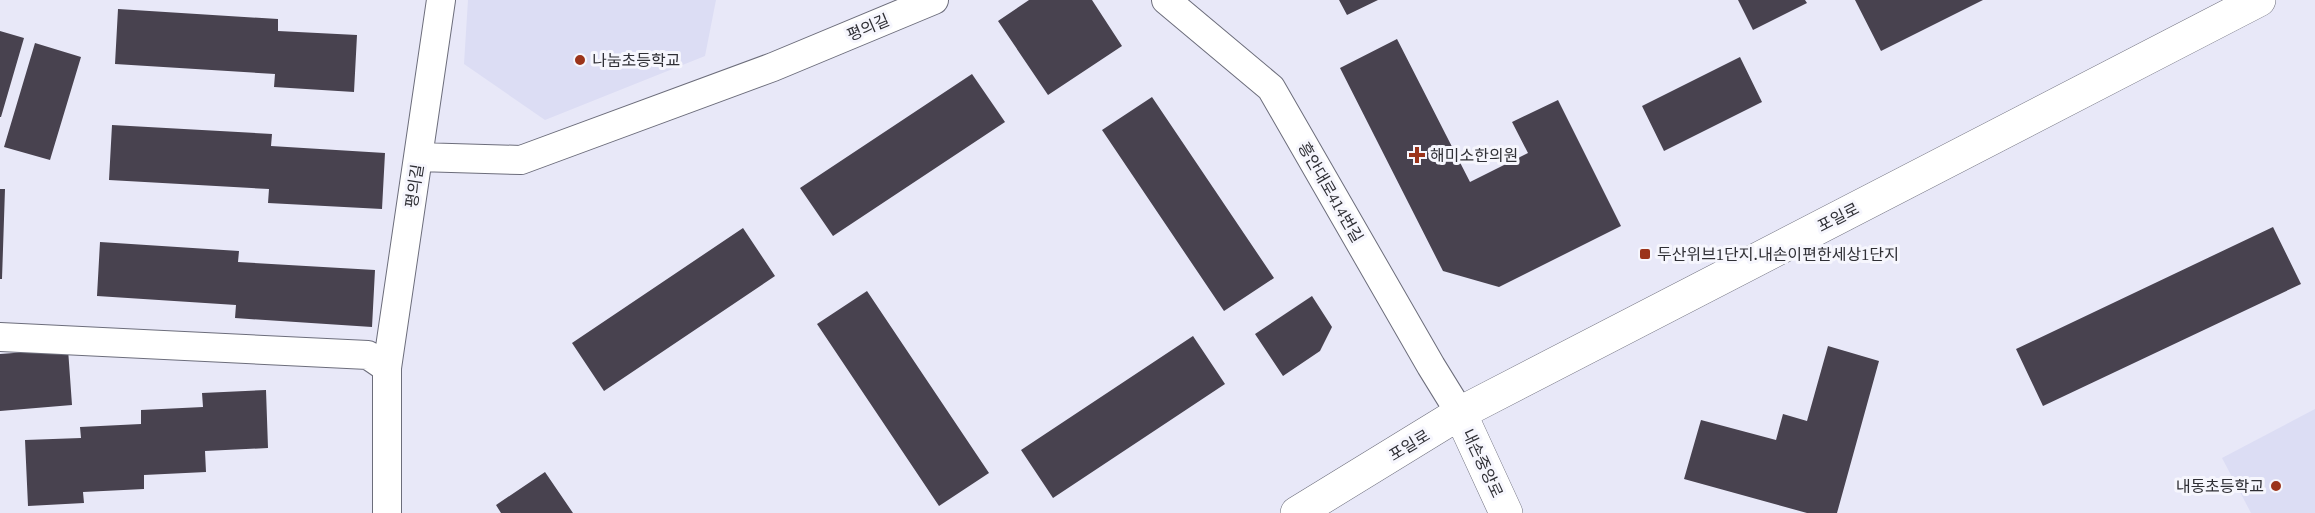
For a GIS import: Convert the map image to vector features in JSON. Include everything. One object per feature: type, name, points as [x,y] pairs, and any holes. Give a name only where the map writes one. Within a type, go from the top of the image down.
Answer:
[{"type":"street","points":[[418,157],[441,0]]},
{"type":"street","name":"평의길","points":[[387,513],[387,368],[418,157],[521,160],[773,67],[934,0]]},
{"type":"street","name":"흥안대로414번길","points":[[1166,0],[1271,88],[1460,413]]},
{"type":"street","name":"포일로","points":[[1297,513],[1460,413],[2259,0]]},
{"type":"street","points":[[0,337],[368,355],[387,368]]},
{"type":"street","name":"내손중앙로","points":[[1460,413],[1506,513]]},
{"type":"shaded area","name":"나눔초등학교","points":[[468,0],[716,0],[705,56],[545,120],[464,64]]},
{"type":"shaded area","name":"내동초등학교","points":[[2315,409],[2315,513],[2251,513],[2222,458]]},
{"type":"building","points":[[1029,0],[1092,0],[1122,46],[1048,95],[998,21]]},
{"type":"building","points":[[1339,0],[1378,0],[1347,15]]},
{"type":"building","points":[[1738,0],[1805,0],[1807,3],[1753,30]]},
{"type":"building","points":[[1855,0],[1983,0],[1881,51]]},
{"type":"building","points":[[118,9],[278,19],[278,31],[357,35],[354,92],[274,87],[275,74],[115,64]]},
{"type":"building","points":[[0,31],[24,38],[1,117],[0,117]]},
{"type":"building","points":[[1397,39],[1470,182],[1528,153],[1512,122],[1558,100],[1621,226],[1499,287],[1443,271],[1340,68]]},
{"type":"building","points":[[35,43],[81,57],[50,160],[4,147]]},
{"type":"building","points":[[1740,57],[1762,102],[1664,151],[1642,106]]},
{"type":"building","points":[[972,74],[1005,122],[833,236],[800,188]]},
{"type":"building","points":[[1152,97],[1274,278],[1224,311],[1102,130]]},
{"type":"building","points":[[112,125],[272,134],[271,146],[385,153],[382,209],[268,203],[269,189],[109,180]]},
{"type":"building","points":[[0,189],[5,189],[2,279],[0,279]]},
{"type":"building","points":[[2273,227],[2301,284],[2043,406],[2016,349]]},
{"type":"building","points":[[743,228],[775,276],[604,391],[572,343]]},
{"type":"building","points":[[100,242],[239,251],[238,262],[375,270],[372,327],[235,318],[236,305],[97,296]]},
{"type":"building","points":[[867,291],[989,473],[939,506],[817,324]]},
{"type":"building","points":[[1312,296],[1332,327],[1320,351],[1283,376],[1255,334]]},
{"type":"building","points":[[1193,336],[1225,384],[1053,498],[1021,450]]},
{"type":"building","points":[[1828,346],[1879,361],[1837,513],[1807,513],[1684,479],[1701,420],[1776,440],[1783,414],[1807,421]]},
{"type":"building","points":[[68,349],[72,405],[0,411],[0,354]]},
{"type":"building","points":[[266,390],[268,448],[205,451],[206,472],[144,475],[144,489],[83,492],[84,503],[28,506],[25,440],[81,438],[80,427],[141,424],[141,410],[203,407],[202,393]]},
{"type":"building","points":[[545,472],[573,513],[501,513],[496,505]]},
{"type":"place","name":"나눔초등학교","points":[[580,60]]},
{"type":"place","name":"해미소한의원","points":[[1417,155]]},
{"type":"place","name":"두산위브1단지.내손이편한세상1단지","points":[[1645,254]]},
{"type":"place","name":"내동초등학교","points":[[2276,486]]}]
